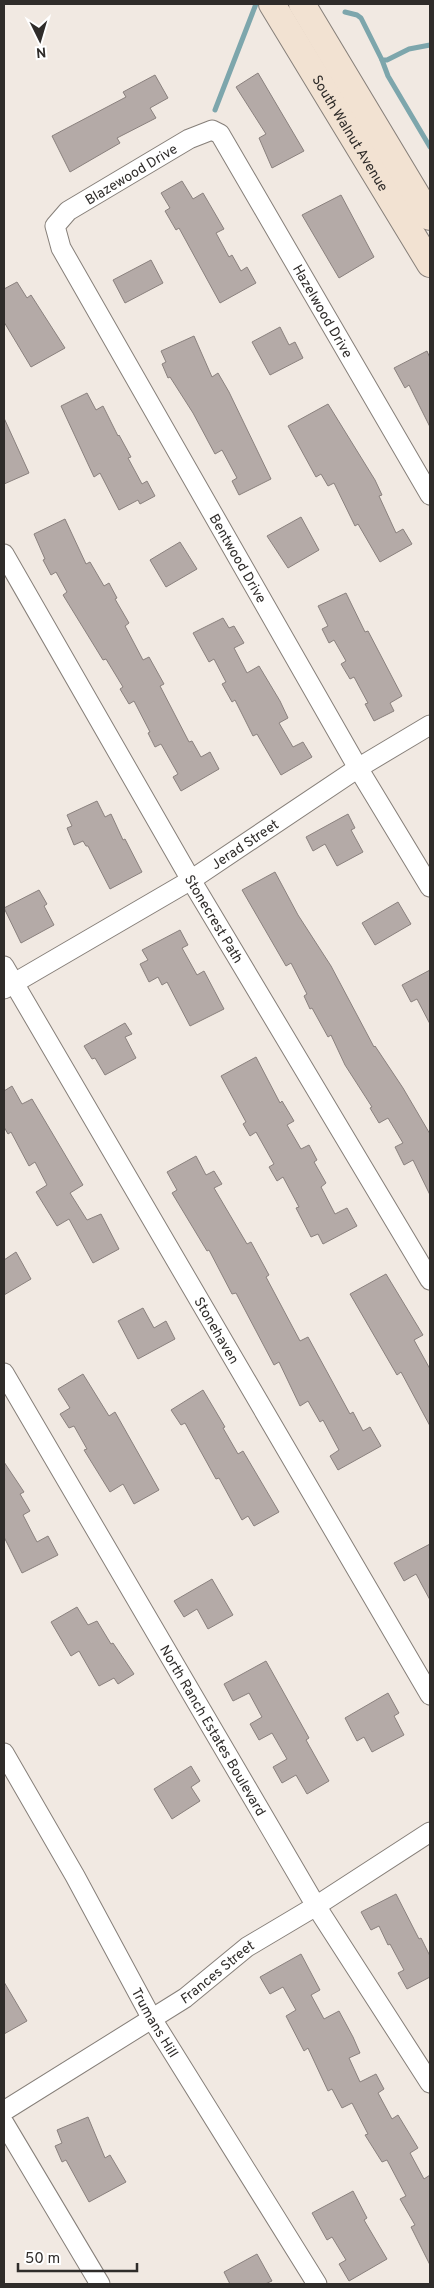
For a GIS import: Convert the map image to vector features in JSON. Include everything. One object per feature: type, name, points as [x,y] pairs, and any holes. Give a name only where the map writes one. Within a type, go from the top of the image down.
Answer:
[{"type":"street","name":"South Walnut Avenue","points":[[272,4],[430,264]]},
{"type":"street","name":"South Walnut Avenue","points":[[302,4],[430,217]]},
{"type":"street","name":"Blazewood Drive","points":[[55,226],[68,211],[189,139],[212,130]]},
{"type":"street","name":"Hazelwood Drive","points":[[212,130],[220,134],[225,142],[430,496]]},
{"type":"street","name":"Bentwood Drive","points":[[55,226],[61,248],[358,768],[430,888]]},
{"type":"street","name":"Stonecrest Path","points":[[4,554],[191,880],[430,1280]]},
{"type":"street","name":"Jerad Street","points":[[9,986],[191,880],[358,768],[430,725]]},
{"type":"street","name":"Stonehaven","points":[[4,966],[9,986],[430,1695]]},
{"type":"street","name":"North Ranch Estates Boulevard","points":[[4,1373],[316,1906],[430,2083]]},
{"type":"street","name":"Trumans Hill","points":[[4,1753],[75,1876],[152,2019],[317,2284]]},
{"type":"street","name":"Frances Street","points":[[4,2111],[185,1998],[247,1947],[316,1906],[430,1832]]},
{"type":"street","points":[[4,2123],[100,2284]]},
{"type":"building","points":[[258,73],[304,151],[272,168],[259,138],[266,134],[236,87]]},
{"type":"building","points":[[155,75],[168,98],[150,108],[156,118],[117,138],[120,143],[70,172],[52,136],[126,97],[123,92]]},
{"type":"building","points":[[182,181],[193,199],[203,193],[224,229],[216,233],[229,257],[232,255],[241,271],[247,267],[256,283],[220,303],[179,228],[176,230],[165,211],[170,208],[161,193]]},
{"type":"building","points":[[341,195],[374,257],[339,278],[302,215]]},
{"type":"building","points":[[151,260],[163,283],[125,303],[113,280]]},
{"type":"building","points":[[17,282],[27,298],[31,295],[65,348],[31,367],[4,322],[4,289]]},
{"type":"building","points":[[280,327],[289,345],[295,342],[303,358],[270,375],[252,342]]},
{"type":"building","points":[[194,336],[212,377],[218,373],[229,392],[271,479],[239,495],[232,481],[237,478],[222,450],[215,454],[193,413],[170,377],[168,378],[162,364],[166,362],[161,351]]},
{"type":"building","points":[[427,351],[430,358],[430,427],[409,385],[405,388],[394,368]]},
{"type":"building","points":[[87,393],[96,410],[103,406],[131,457],[128,458],[142,484],[147,481],[155,496],[140,504],[138,500],[119,510],[100,473],[94,477],[61,406]]},
{"type":"building","points":[[328,404],[375,480],[382,495],[379,496],[396,533],[403,529],[412,544],[380,562],[358,524],[355,526],[334,483],[328,486],[321,474],[316,477],[288,426]]},
{"type":"building","points":[[4,418],[29,473],[4,484]]},
{"type":"building","points":[[301,517],[319,550],[288,568],[267,536]]},
{"type":"building","points":[[65,519],[86,564],[90,562],[104,586],[109,583],[117,598],[115,599],[129,623],[125,626],[143,660],[149,657],[164,684],[160,686],[189,742],[192,741],[201,757],[210,752],[219,769],[181,791],[173,777],[178,774],[161,744],[155,747],[148,733],[150,732],[134,701],[129,704],[120,689],[123,687],[106,659],[103,660],[63,595],[67,592],[56,572],[51,575],[43,560],[45,559],[34,534]]},
{"type":"building","points":[[180,542],[197,569],[166,587],[150,560]]},
{"type":"building","points":[[346,593],[365,632],[368,631],[402,696],[390,703],[394,711],[374,721],[365,704],[368,703],[354,677],[350,679],[341,664],[346,661],[334,640],[329,643],[322,629],[328,626],[318,606]]},
{"type":"building","points":[[223,618],[229,628],[234,626],[244,643],[234,648],[247,673],[259,666],[280,701],[288,718],[279,723],[293,747],[303,742],[312,757],[281,775],[257,734],[253,736],[235,700],[232,702],[222,684],[226,682],[214,659],[209,662],[193,633]]},
{"type":"building","points":[[97,801],[105,817],[111,814],[123,840],[125,839],[142,872],[110,889],[88,846],[83,841],[74,845],[67,828],[72,826],[67,815]]},
{"type":"building","points":[[348,814],[355,828],[351,830],[363,852],[337,866],[325,844],[313,851],[306,837]]},
{"type":"building","points":[[275,872],[298,915],[331,966],[374,1047],[403,1088],[430,1134],[430,1195],[413,1160],[404,1165],[395,1147],[403,1143],[388,1118],[379,1123],[370,1108],[372,1107],[345,1065],[331,1035],[328,1037],[312,1008],[310,1009],[304,996],[307,994],[291,963],[286,966],[242,890]]},
{"type":"building","points":[[39,890],[47,904],[44,906],[54,925],[21,943],[4,908]]},
{"type":"building","points":[[398,902],[411,924],[375,945],[362,923]]},
{"type":"building","points":[[180,930],[188,945],[182,948],[197,975],[204,971],[224,1009],[190,1026],[167,982],[162,985],[158,977],[149,982],[140,964],[148,960],[142,950]]},
{"type":"building","points":[[430,970],[430,1024],[417,999],[411,1002],[402,985]]},
{"type":"building","points":[[125,1023],[132,1034],[125,1037],[136,1058],[105,1075],[95,1058],[92,1059],[84,1046]]},
{"type":"building","points":[[256,1057],[280,1103],[282,1101],[294,1121],[287,1125],[301,1149],[309,1145],[317,1160],[314,1162],[326,1183],[321,1187],[335,1214],[347,1208],[357,1226],[323,1244],[318,1234],[311,1237],[296,1208],[299,1207],[283,1177],[277,1181],[269,1167],[274,1164],[256,1132],[250,1136],[243,1124],[246,1122],[221,1076]]},
{"type":"building","points":[[12,1086],[22,1104],[32,1099],[83,1185],[70,1193],[87,1220],[101,1214],[119,1249],[93,1263],[69,1219],[57,1226],[36,1192],[47,1185],[35,1162],[29,1166],[11,1132],[8,1134],[4,1127],[4,1091]]},
{"type":"building","points":[[196,1156],[206,1175],[214,1171],[222,1184],[214,1188],[247,1244],[251,1242],[269,1275],[266,1277],[300,1341],[308,1337],[350,1414],[353,1412],[363,1431],[370,1427],[381,1446],[338,1470],[330,1456],[339,1450],[323,1420],[320,1422],[308,1401],[300,1406],[279,1362],[274,1365],[236,1293],[232,1294],[209,1250],[207,1251],[172,1193],[177,1190],[167,1172]]},
{"type":"building","points":[[16,1252],[31,1279],[4,1295],[4,1260]]},
{"type":"building","points":[[386,1274],[423,1335],[414,1340],[430,1369],[430,1426],[401,1372],[397,1375],[350,1294]]},
{"type":"building","points":[[143,1308],[154,1328],[166,1321],[175,1339],[138,1359],[118,1321]]},
{"type":"building","points":[[83,1374],[109,1416],[115,1412],[159,1490],[134,1504],[123,1484],[110,1492],[84,1450],[87,1449],[74,1426],[69,1428],[60,1414],[70,1408],[58,1389]]},
{"type":"building","points":[[203,1390],[225,1427],[223,1428],[238,1454],[243,1451],[279,1512],[254,1526],[248,1516],[242,1520],[219,1478],[216,1479],[185,1423],[181,1425],[171,1410]]},
{"type":"building","points":[[4,1462],[24,1492],[20,1494],[30,1511],[23,1515],[37,1542],[48,1536],[58,1555],[22,1573],[4,1537]]},
{"type":"building","points":[[430,1544],[430,1600],[416,1574],[404,1581],[394,1563]]},
{"type":"building","points":[[212,1579],[233,1615],[208,1629],[197,1609],[184,1617],[174,1601]]},
{"type":"building","points":[[77,1607],[88,1625],[97,1621],[111,1644],[113,1643],[134,1674],[118,1684],[114,1678],[99,1686],[79,1651],[71,1656],[51,1622]]},
{"type":"building","points":[[266,1661],[309,1738],[306,1740],[329,1781],[307,1794],[296,1775],[282,1783],[273,1767],[287,1759],[272,1733],[259,1740],[250,1724],[262,1717],[249,1693],[233,1701],[224,1684]]},
{"type":"building","points":[[388,1693],[399,1713],[394,1716],[404,1735],[372,1752],[364,1737],[357,1741],[345,1718]]},
{"type":"building","points":[[191,1766],[200,1781],[191,1787],[200,1801],[172,1819],[154,1789]]},
{"type":"building","points":[[396,1894],[430,1956],[430,1977],[407,1989],[398,1973],[404,1970],[390,1944],[388,1945],[379,1926],[371,1930],[361,1912]]},
{"type":"building","points":[[301,1954],[320,1990],[311,1995],[324,2019],[339,2011],[353,2037],[360,2053],[349,2058],[360,2082],[376,2074],[384,2089],[378,2093],[392,2119],[398,2115],[418,2148],[410,2153],[424,2179],[430,2175],[430,2265],[411,2227],[415,2225],[400,2199],[406,2196],[387,2160],[382,2162],[365,2135],[368,2134],[352,2103],[342,2108],[332,2089],[328,2091],[308,2048],[304,2051],[286,2016],[296,2010],[283,1987],[270,1994],[260,1977]]},
{"type":"building","points":[[4,1982],[27,2021],[4,2034]]},
{"type":"building","points":[[88,2117],[105,2158],[110,2155],[126,2182],[89,2202],[66,2160],[62,2162],[55,2146],[62,2143],[57,2130]]},
{"type":"building","points":[[353,2191],[367,2218],[364,2220],[387,2259],[349,2281],[339,2264],[346,2260],[332,2237],[327,2240],[312,2213]]},
{"type":"building","points":[[257,2254],[272,2281],[265,2284],[230,2284],[224,2272]]},
{"type":"waterway","points":[[215,110],[256,4]]},
{"type":"waterway","points":[[345,12],[361,18],[382,60],[387,60],[409,49],[430,45]]},
{"type":"waterway","points":[[382,60],[388,76],[430,147]]}]
